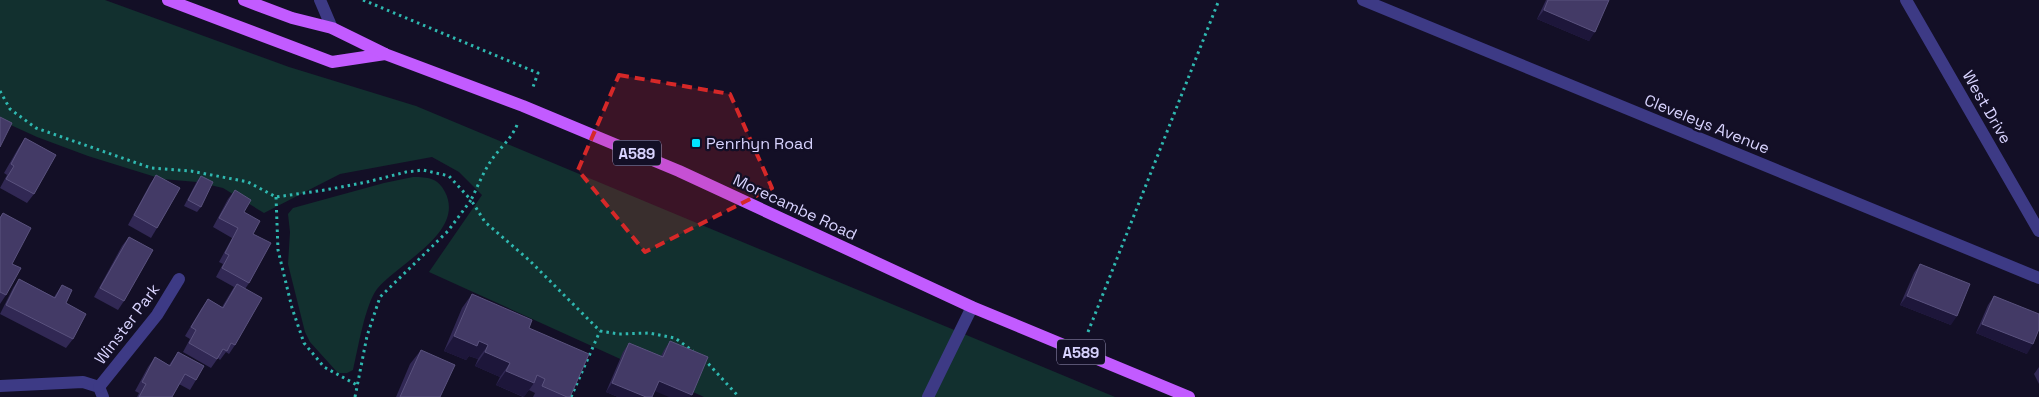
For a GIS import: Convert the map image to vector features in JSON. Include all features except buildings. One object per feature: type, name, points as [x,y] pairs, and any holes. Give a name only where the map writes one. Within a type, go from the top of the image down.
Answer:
[{"type":"main road","name":"Morecambe Road","points":[[168,0],[332,62],[385,54]]},
{"type":"main road","name":"Morecambe Road","points":[[245,0],[292,18],[332,28],[385,54],[523,106],[679,171],[972,307],[1189,397]]},
{"type":"street","points":[[320,0],[332,28]]},
{"type":"street","name":"Cleveleys Avenue","points":[[1363,0],[2039,278]]},
{"type":"street","name":"West Drive","points":[[1906,0],[2039,231]]},
{"type":"street","name":"Winster Park","points":[[0,386],[83,382],[101,392],[157,315],[179,279]]},
{"type":"street","points":[[928,397],[972,307]]},
{"type":"path","points":[[363,0],[538,73],[536,81]]},
{"type":"path","points":[[1081,352],[1219,0]]},
{"type":"path","points":[[0,91],[10,109],[36,128],[151,168],[191,171],[248,182],[276,197],[350,186],[406,172],[424,170],[449,176],[471,200],[485,222],[530,260],[600,331],[619,334],[649,333],[674,338],[704,360],[739,397]]},
{"type":"path","points":[[355,397],[367,336],[380,297],[448,231],[471,200],[489,164],[514,133]]},
{"type":"path","points":[[276,197],[278,250],[292,308],[304,343],[324,367],[356,385]]},
{"type":"path","points":[[570,397],[600,331]]},
{"type":"highlighted area","points":[[619,75],[730,94],[772,188],[645,252],[578,170]]},
{"type":"green space","points":[[0,0],[105,0],[289,67],[416,106],[1115,397],[704,397],[429,272],[482,195],[459,172],[432,157],[340,174],[264,213],[223,188],[197,182],[162,179],[88,156],[37,137],[2,121],[0,116]]},
{"type":"green space","points":[[413,177],[432,179],[442,187],[449,207],[446,221],[438,234],[426,246],[377,289],[365,316],[353,370],[347,373],[338,373],[310,342],[305,332],[288,264],[290,232],[288,214],[293,208]]},
{"type":"place","name":"Penrhyn Road","points":[[696,143]]}]
